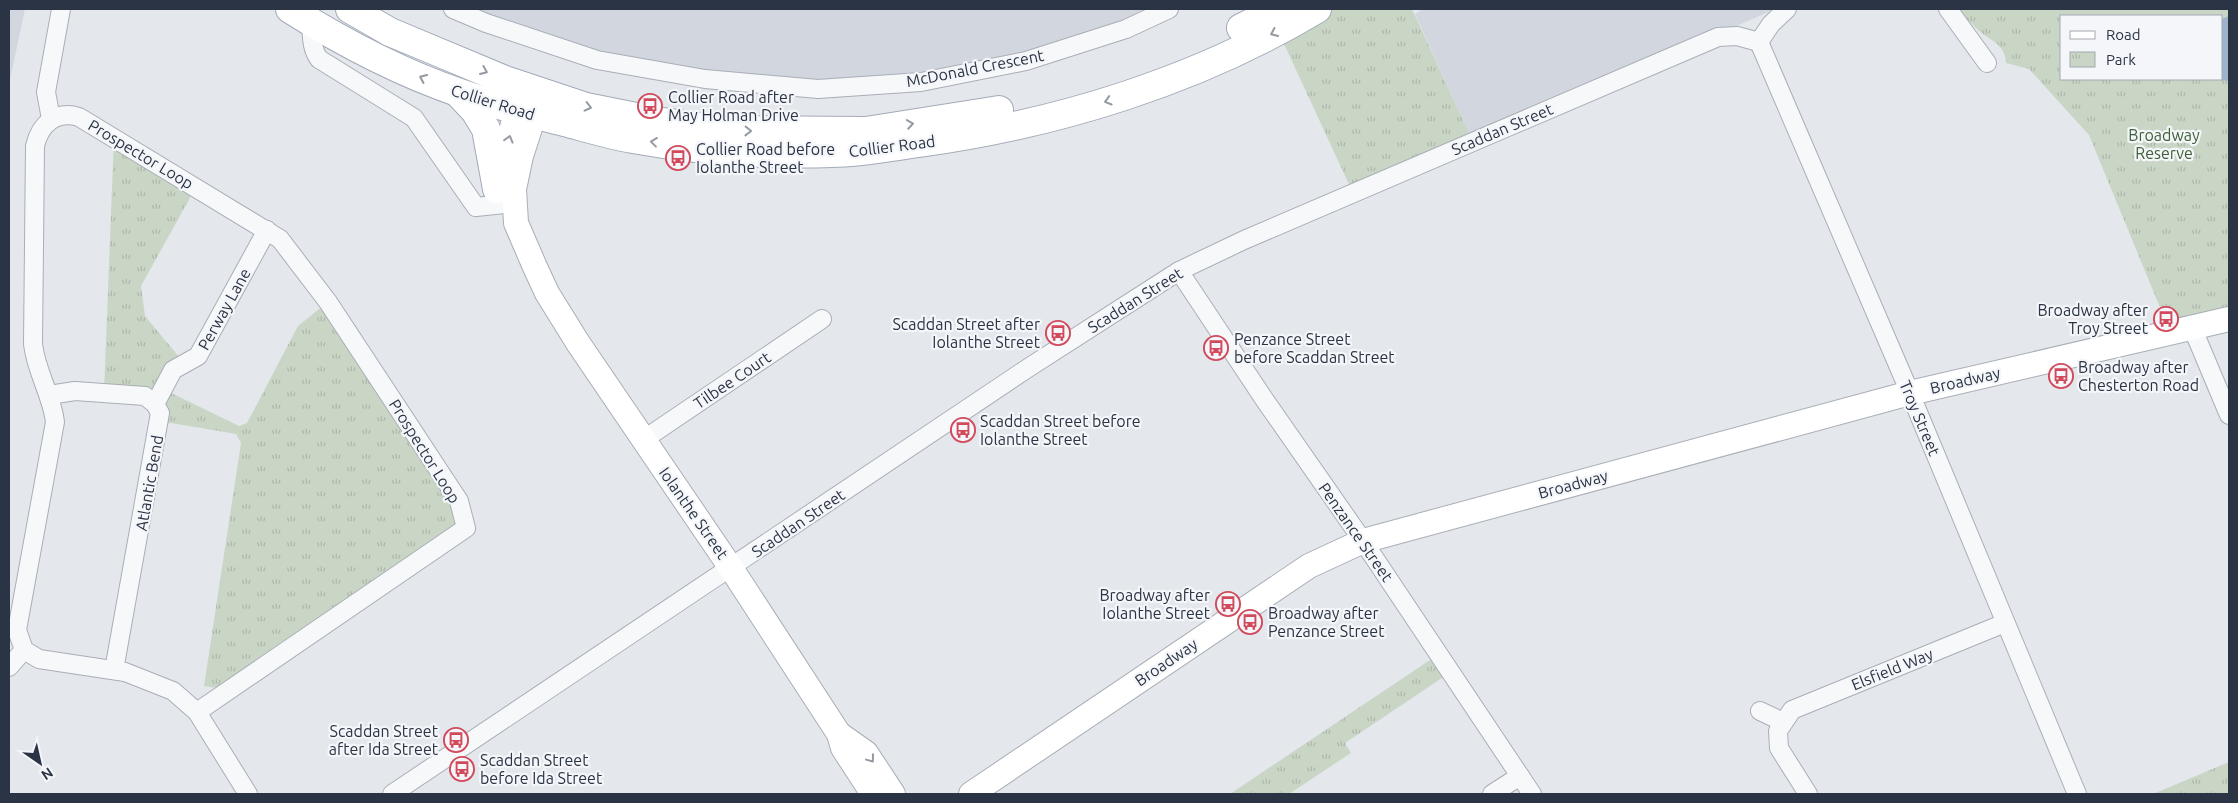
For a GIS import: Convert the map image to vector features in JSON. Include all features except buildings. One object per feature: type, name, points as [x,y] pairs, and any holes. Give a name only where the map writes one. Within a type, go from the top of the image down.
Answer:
[{"type":"main road","name":"Collier Road","points":[[350,9],[390,32],[530,101],[633,139],[731,151],[834,153],[949,139],[1027,123],[1117,98],[1206,65],[1285,28],[1317,9]]},
{"type":"main road","name":"Collier Road","points":[[300,16],[374,56],[458,93],[586,107],[722,130],[866,131],[982,114],[1052,98],[1133,74],[1197,48],[1279,9]]},
{"type":"main road","points":[[458,93],[475,111],[486,129],[503,199]]},
{"type":"street","points":[[61,9],[46,92],[51,119],[38,135],[35,146],[33,344],[38,368],[49,395],[55,422],[17,630],[24,650],[39,659],[114,670],[173,691],[197,712],[248,794]]},
{"type":"street","name":"McDonald Crescent","points":[[453,9],[486,23],[597,60],[705,79],[818,89],[921,82],[1026,61],[1126,29],[1169,9]]},
{"type":"street","points":[[1759,42],[1771,24],[1787,9]]},
{"type":"street","points":[[1948,9],[1986,63]]},
{"type":"street","points":[[300,16],[314,52],[319,59],[414,118],[476,208],[503,199]]},
{"type":"street","name":"Scaddan Street","points":[[392,794],[1028,368],[1179,271],[1244,240],[1718,37],[1738,36],[1759,42]]},
{"type":"street","name":"Troy Street","points":[[1759,42],[1910,393],[2077,794]]},
{"type":"street","name":"Iolanthe Street","points":[[530,101],[514,188],[503,199],[516,223],[547,293],[578,343],[731,568],[840,734],[866,753],[893,794]]},
{"type":"street","name":"Prospector Loop","points":[[51,119],[70,114],[79,117],[280,239],[333,310],[459,501],[466,528],[197,712]]},
{"type":"street","name":"Perway Lane","points":[[155,404],[173,370],[198,356],[267,230]]},
{"type":"street","name":"Penzance Street","points":[[1179,271],[1532,794]]},
{"type":"street","name":"Tilbee Court","points":[[643,440],[822,319]]},
{"type":"street","name":"Broadway","points":[[970,792],[1308,566],[1363,541],[1910,393],[2229,319]]},
{"type":"street","points":[[2192,327],[2229,415]]},
{"type":"street","points":[[49,395],[75,390],[145,396],[155,404]]},
{"type":"street","name":"Atlantic Bend","points":[[114,670],[160,424],[160,413],[155,404]]},
{"type":"street","name":"Elsfield Way","points":[[1783,722],[1792,710],[2005,623]]},
{"type":"street","points":[[9,667],[24,650]]},
{"type":"street","points":[[1760,711],[1783,722],[1778,731],[1779,748],[1808,794]]},
{"type":"street","name":"Iolanthe Street","points":[[840,734],[843,748],[873,794]]},
{"type":"street","points":[[1492,794],[1520,776]]},
{"type":"shaded area","points":[[9,9],[25,9],[9,84]]},
{"type":"shaded area","points":[[452,9],[1171,9],[1024,61],[805,89],[678,75]]},
{"type":"shaded area","points":[[1423,9],[1775,9],[1473,142],[1415,14]]},
{"type":"green space","points":[[1317,9],[1412,9],[1473,142],[1353,193],[1278,31]]},
{"type":"green space","name":"Broadway Reserve","points":[[1958,9],[2229,9],[2229,312],[2168,327],[2089,135],[2029,69],[2006,63],[2005,56],[2000,47],[1978,30]]},
{"type":"green space","points":[[114,137],[196,187],[141,286],[145,316],[184,363],[163,389],[239,426],[247,423],[298,326],[328,302],[466,528],[229,690],[204,686],[241,443],[236,434],[171,423],[159,424],[155,404],[104,393]]},
{"type":"green space","points":[[1439,654],[1451,672],[1345,743],[1351,753],[1289,794],[1230,794]]},
{"type":"green space","points":[[2229,762],[2229,794],[2153,794]]},
{"type":"water","points":[[2229,16],[2229,81],[2222,80],[2223,19]]},
{"type":"place","name":"Collier Road after May Holman Drive","points":[[650,106]]},
{"type":"place","name":"Collier Road before Iolanthe Street","points":[[678,158]]},
{"type":"place","name":"Broadway after Troy Street","points":[[2166,319]]},
{"type":"place","name":"Scaddan Street after Iolanthe Street","points":[[1058,333]]},
{"type":"place","name":"Penzance Street before Scaddan Street","points":[[1216,348]]},
{"type":"place","name":"Broadway after Chesterton Road","points":[[2061,376]]},
{"type":"place","name":"Scaddan Street before Iolanthe Street","points":[[963,430]]},
{"type":"place","name":"Broadway after Iolanthe Street","points":[[1228,604]]},
{"type":"place","name":"Broadway after Penzance Street","points":[[1250,622]]},
{"type":"place","name":"Scaddan Street after Ida Street","points":[[456,740]]},
{"type":"place","name":"Scaddan Street before Ida Street","points":[[462,769]]}]
